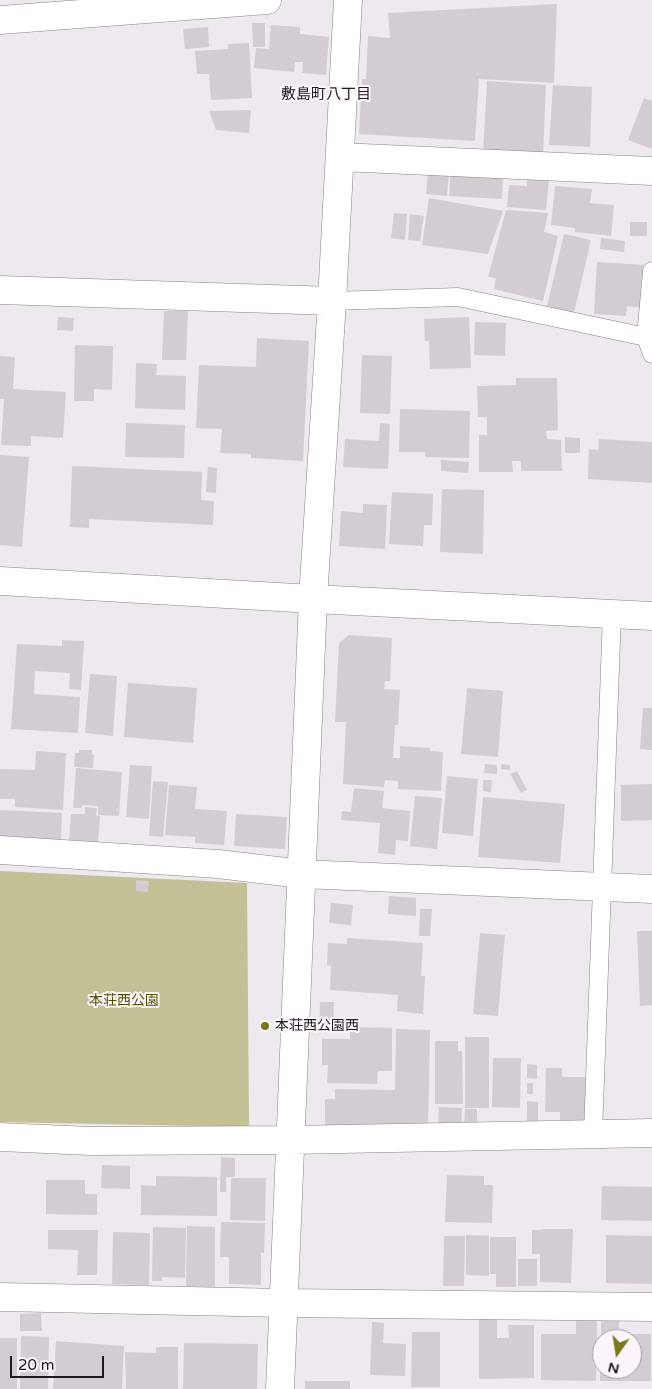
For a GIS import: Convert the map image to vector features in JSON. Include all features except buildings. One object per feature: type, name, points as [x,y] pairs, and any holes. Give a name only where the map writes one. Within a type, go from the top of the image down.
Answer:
[{"type":"street","points":[[0,20],[267,0]]},
{"type":"street","points":[[280,1389],[313,599],[332,301],[348,0]]},
{"type":"street","points":[[340,157],[652,171]]},
{"type":"street","points":[[0,290],[332,301]]},
{"type":"street","points":[[0,581],[652,616]]},
{"type":"street","points":[[0,850],[218,864],[302,874],[652,889]]},
{"type":"street","points":[[0,1136],[90,1141],[291,1140],[652,1133]]},
{"type":"street","points":[[0,1297],[284,1303],[652,1307]]},
{"type":"lane","points":[[652,271],[646,336],[652,354]]},
{"type":"lane","points":[[332,301],[458,297],[646,336]]},
{"type":"lane","points":[[593,1134],[612,613]]},
{"type":"green space","name":"本荘西公園","points":[[0,871],[247,883],[249,1127],[0,1122]]},
{"type":"place","name":"本荘西公園西","points":[[265,1026]]},
{"type":"district","name":"敷島町八丁目","points":[[326,95]]}]
